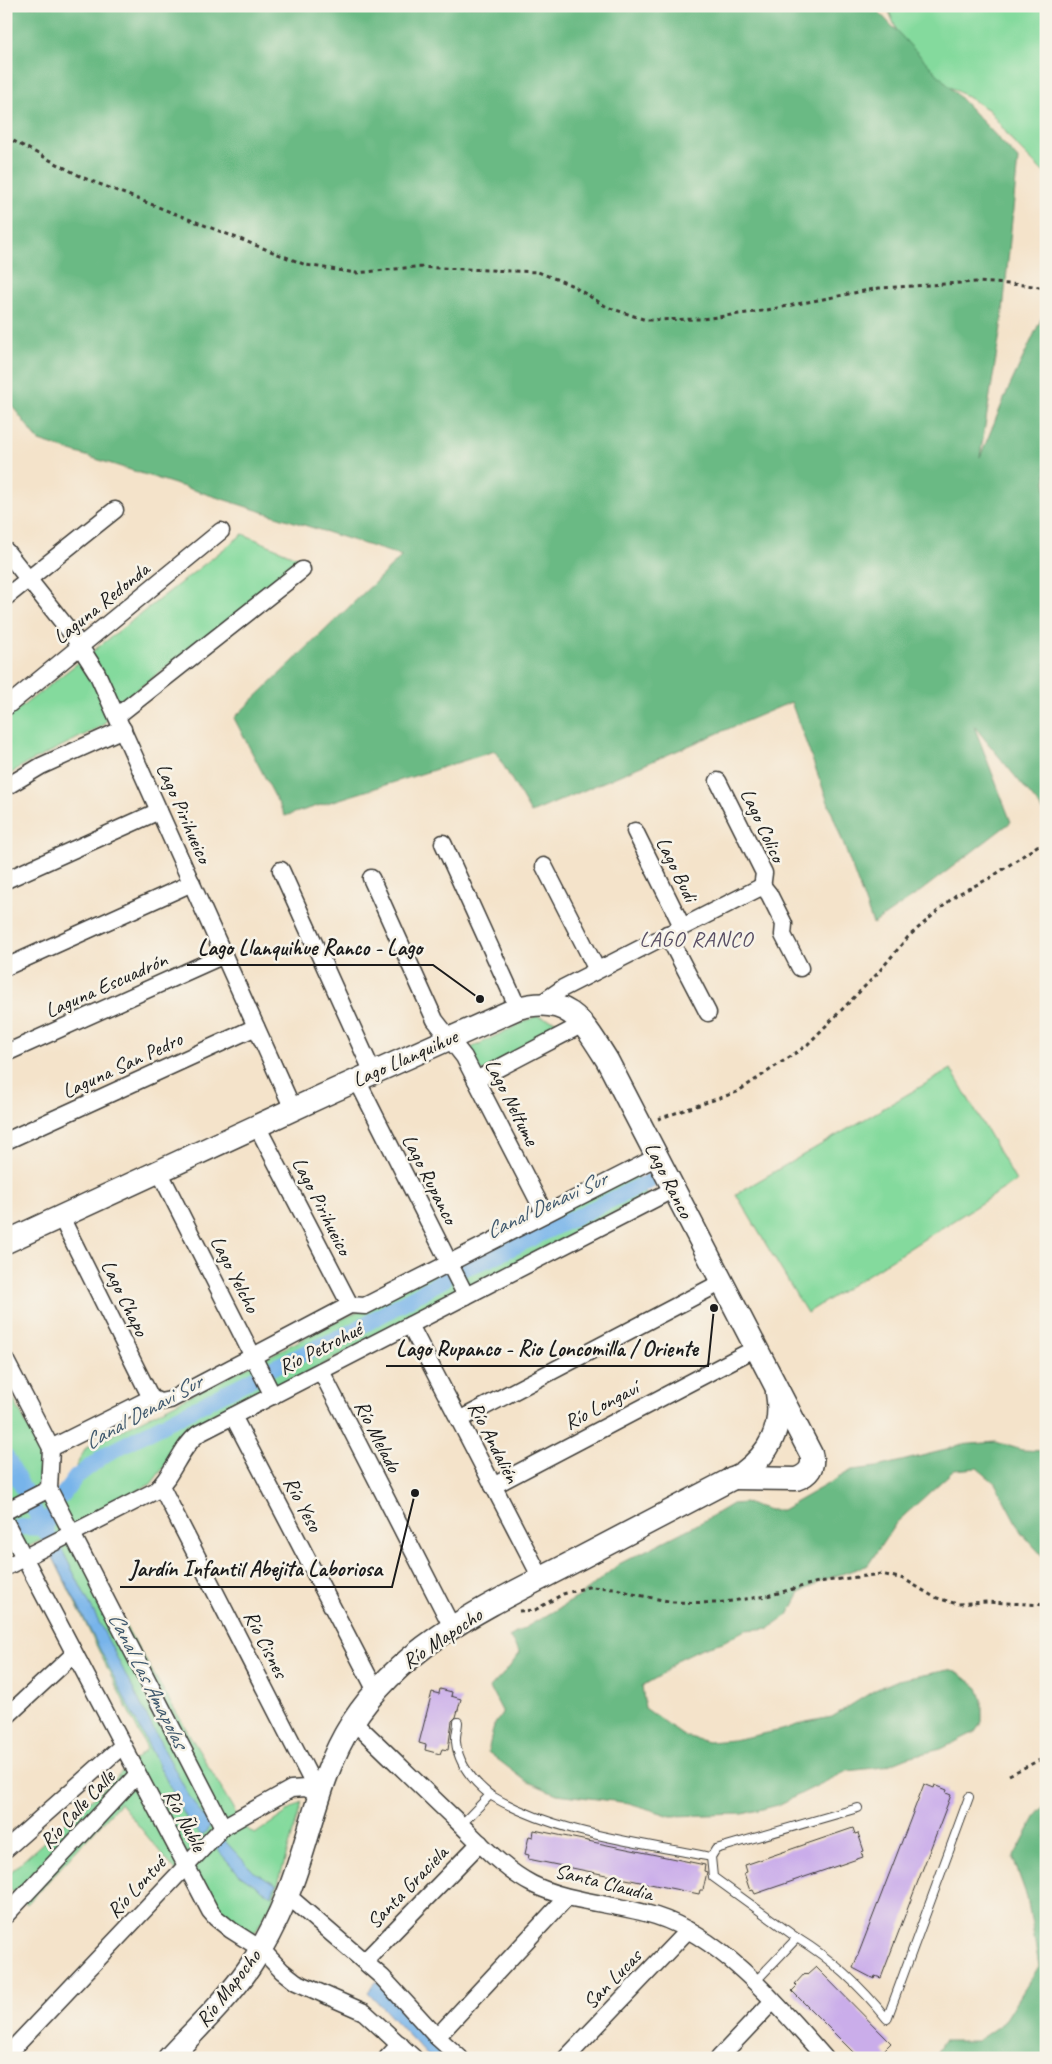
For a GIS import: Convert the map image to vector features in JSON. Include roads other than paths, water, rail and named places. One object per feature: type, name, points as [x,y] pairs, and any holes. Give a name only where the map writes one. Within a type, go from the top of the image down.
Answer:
[{"type":"street","points":[[6,597],[115,510]]},
{"type":"street","name":"Laguna Redonda","points":[[6,707],[221,532]]},
{"type":"street","name":"Lago Pirihueico","points":[[6,551],[82,647],[97,673],[293,1109]]},
{"type":"street","points":[[6,787],[120,722],[302,570]]},
{"type":"street","name":"Lago Colico","points":[[718,781],[764,873],[762,888]]},
{"type":"street","points":[[6,880],[159,811]]},
{"type":"street","name":"Lago Budi","points":[[635,831],[708,1014]]},
{"type":"street","points":[[443,843],[518,1008]]},
{"type":"street","points":[[544,866],[597,970]]},
{"type":"street","name":"Lago Rupanco","points":[[281,870],[365,1076],[449,1263],[466,1296]]},
{"type":"street","name":"Lago Neltume","points":[[371,878],[435,1020],[460,1050],[545,1214]]},
{"type":"street","points":[[6,968],[192,883]]},
{"type":"street","points":[[762,888],[769,894],[784,924],[784,935],[800,968]]},
{"type":"street","name":"Lago Llanquihue","points":[[7,1240],[450,1038],[518,1008],[540,1004],[552,993],[674,930],[762,888]]},
{"type":"street","name":"Laguna Escuadrón","points":[[6,1053],[224,955]]},
{"type":"street","name":"Lago Ranco","points":[[540,1004],[563,1009],[578,1018],[584,1024],[607,1060],[773,1382]]},
{"type":"street","points":[[476,1080],[584,1024]]},
{"type":"street","name":"Laguna San Pedro","points":[[6,1141],[256,1027]]},
{"type":"street","name":"Lago Pirihueico","points":[[257,1126],[350,1305]]},
{"type":"street","name":"Río Petrohué","points":[[51,1448],[151,1398],[160,1402],[170,1400],[350,1305],[365,1306],[657,1156]]},
{"type":"street","name":"Lago Yelcho","points":[[159,1171],[273,1396]]},
{"type":"street","name":"Río Petrohué","points":[[6,1567],[149,1494],[161,1486],[170,1476],[186,1446],[194,1437],[674,1188]]},
{"type":"street","name":"Lago Chapo","points":[[61,1217],[151,1398]]},
{"type":"street","points":[[459,1420],[722,1282]]},
{"type":"street","name":"Río Andalién","points":[[410,1325],[541,1578]]},
{"type":"street","name":"Río Longaví","points":[[493,1486],[756,1348]]},
{"type":"street","points":[[6,1361],[51,1448],[49,1489],[6,1511]]},
{"type":"street","name":"Río Melado","points":[[321,1371],[452,1627]]},
{"type":"street","name":"Río Mapocho","points":[[732,1478],[796,1479],[807,1474],[810,1469],[813,1459],[808,1446],[773,1382]]},
{"type":"street","name":"Río Mapocho","points":[[169,2058],[235,1985],[261,1949],[288,1895],[319,1795],[334,1756],[353,1721],[376,1690],[411,1656],[452,1627],[541,1578],[743,1473],[761,1458],[774,1438],[779,1405],[773,1382]]},
{"type":"street","name":"Río Yeso","points":[[234,1416],[376,1690]]},
{"type":"street","name":"Río Cisnes","points":[[161,1486],[319,1795]]},
{"type":"street","name":"Río Ñuble","points":[[49,1489],[223,1827]]},
{"type":"street","name":"Río Ñuble","points":[[6,1523],[205,1904],[216,1918],[261,1949],[282,1971],[296,1982],[364,2012],[414,2058]]},
{"type":"street","points":[[6,1717],[74,1654]]},
{"type":"street","name":"Santa Claudia","points":[[353,1721],[480,1843],[516,1874],[540,1887],[567,1897],[656,1916],[688,1930],[720,1951],[772,2001],[825,2058]]},
{"type":"street","name":"Río Calle Calle","points":[[6,1849],[122,1746]]},
{"type":"street","name":"Río Calle Calle","points":[[8,1910],[137,1775]]},
{"type":"street","name":"Río Lontué","points":[[6,2056],[223,1827],[291,1789],[306,1788],[319,1795]]},
{"type":"street","name":"Santa Graciela","points":[[364,1962],[480,1843]]},
{"type":"street","points":[[288,1895],[382,1977],[460,2058]]},
{"type":"street","points":[[438,2037],[567,1897]]},
{"type":"street","name":"San Lucas","points":[[566,2058],[688,1930]]},
{"type":"street","points":[[719,2058],[772,2001]]},
{"type":"street","points":[[387,2058],[400,2044]]},
{"type":"lane","points":[[458,1722],[456,1741],[460,1755],[473,1778],[490,1795],[517,1810],[564,1825],[710,1857]]},
{"type":"lane","points":[[461,1825],[490,1795]]},
{"type":"lane","points":[[858,1808],[716,1849],[710,1857],[713,1877],[797,1938],[821,1953],[847,1974],[886,2019],[969,1797]]},
{"type":"lane","points":[[754,1983],[797,1938]]},
{"type":"water","points":[[60,1546],[189,1796],[210,1826],[202,1836],[187,1819],[50,1551]]},
{"type":"water","points":[[222,1838],[254,1872],[276,1884],[271,1896],[239,1874],[214,1846]]},
{"type":"water","points":[[377,1981],[449,2058],[430,2058],[368,1992]]},
{"type":"waterway","name":"Canal Denavi Sur","points":[[462,1269],[489,1259],[648,1182]]},
{"type":"waterway","name":"Canal Denavi Sur","points":[[270,1369],[351,1332],[445,1279]]},
{"type":"waterway","name":"Canal Denavi Sur","points":[[62,1496],[76,1477],[106,1454],[254,1378]]},
{"type":"waterway","points":[[6,1456],[25,1492]]},
{"type":"waterway","points":[[32,1506],[48,1536]]},
{"type":"waterway","name":"Canal Denavi Sur","points":[[19,1527],[44,1528],[52,1514]]},
{"type":"place","name":"Lago Llanquihue Ranco - Lago","points":[[480,999]]},
{"type":"place","name":"Lago Rupanco - Rio Loncomilla / Oriente","points":[[714,1308]]},
{"type":"place","name":"Jardín Infantil Abejita Laboriosa","points":[[415,1493]]},
{"type":"district","name":"LAGO RANCO","points":[[696,939]]},
{"type":"water label","name":"Canal Las Amapolas","points":[[148,1680]]}]
